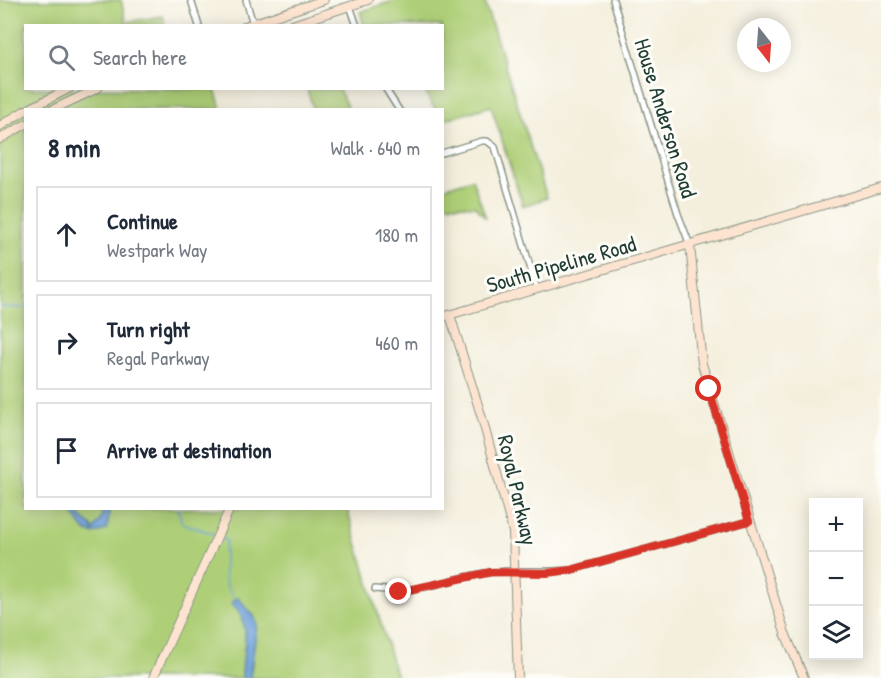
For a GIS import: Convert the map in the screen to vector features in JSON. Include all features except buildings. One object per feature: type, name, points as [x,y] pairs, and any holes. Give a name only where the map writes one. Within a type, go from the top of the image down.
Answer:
[{"type":"street","points":[[192,0],[198,24]]},
{"type":"street","points":[[246,0],[250,24]]},
{"type":"street","points":[[253,24],[324,0]]},
{"type":"street","points":[[295,24],[368,0]]},
{"type":"street","name":"House Anderson Road","points":[[614,0],[678,214],[690,245]]},
{"type":"street","points":[[350,6],[356,24]]},
{"type":"street","points":[[30,108],[66,90]]},
{"type":"street","points":[[56,108],[94,90]]},
{"type":"street","points":[[386,90],[398,108]]},
{"type":"street","points":[[0,126],[24,111]]},
{"type":"street","points":[[0,139],[24,125]]},
{"type":"street","points":[[444,152],[482,141],[487,141],[495,147],[537,290]]},
{"type":"street","name":"South Pipeline Road","points":[[446,316],[881,188]]},
{"type":"street","points":[[690,245],[702,364],[785,633],[804,678]]},
{"type":"street","name":"Royal Parkway","points":[[446,316],[506,502],[513,532],[516,572],[514,631],[518,678]]},
{"type":"street","points":[[154,675],[229,510]]},
{"type":"street","points":[[375,589],[411,591],[491,572],[547,573],[571,570],[749,521]]},
{"type":"green space","points":[[0,0],[121,0],[126,22],[163,16],[165,24],[24,24],[24,90],[215,90],[221,108],[24,108],[24,510],[347,510],[397,678],[0,678]]},
{"type":"green space","points":[[396,0],[484,0],[547,198],[523,206],[491,106],[444,120],[444,108],[434,108],[424,90],[444,90],[444,24],[364,24],[360,12]]},
{"type":"green space","points":[[307,90],[339,90],[348,108],[313,108]]},
{"type":"green space","points":[[472,179],[486,218],[475,206],[444,204],[444,188]]},
{"type":"water","points":[[72,510],[78,510],[81,517],[92,526],[93,531],[101,519],[103,510],[110,510],[107,529],[100,533],[89,533],[77,521]]},
{"type":"water","points":[[238,598],[254,616],[257,625],[250,678],[242,678],[245,629],[243,620],[231,603]]},
{"type":"waterway","points":[[0,307],[24,308]]},
{"type":"waterway","points":[[179,510],[182,523],[214,534]]},
{"type":"waterway","points":[[221,538],[226,540],[225,580],[236,600]]},
{"type":"route","points":[[399,592],[443,585],[491,572],[547,573],[571,570],[647,551],[749,521],[709,389]]}]
